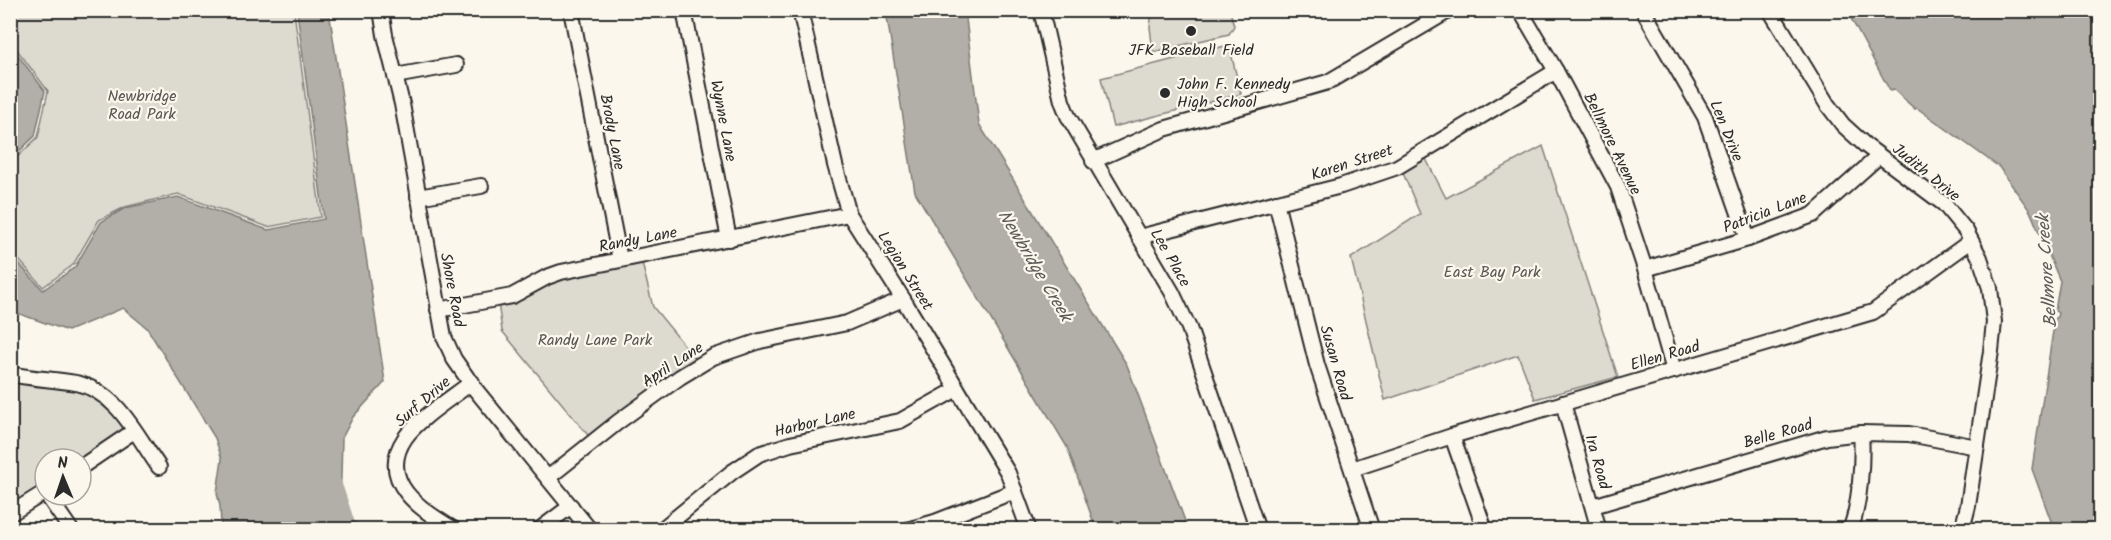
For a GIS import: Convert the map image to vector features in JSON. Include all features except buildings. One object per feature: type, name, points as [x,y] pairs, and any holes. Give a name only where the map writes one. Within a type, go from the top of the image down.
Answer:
[{"type":"street","name":"Shore Road","points":[[381,10],[402,104],[442,331],[450,351],[475,389],[590,530]]},
{"type":"street","name":"Brody Lane","points":[[571,10],[620,260]]},
{"type":"street","name":"Wynne Lane","points":[[684,10],[729,239]]},
{"type":"street","name":"Legion Street","points":[[800,10],[835,165],[849,214],[1008,473],[1029,530]]},
{"type":"street","name":"Lee Place","points":[[1041,10],[1062,101],[1093,161],[1172,292],[1190,328],[1258,530]]},
{"type":"street","points":[[1093,161],[1164,129],[1328,82],[1450,10]]},
{"type":"street","name":"Bellmore Avenue","points":[[1520,10],[1556,71],[1618,187],[1645,269],[1674,371]]},
{"type":"street","name":"Len Drive","points":[[1643,10],[1705,117],[1748,239]]},
{"type":"street","name":"Judith Drive","points":[[1770,10],[1827,104],[1843,124],[1879,156],[1944,204],[1971,241],[1980,258],[1990,288],[1994,322],[1992,351],[1968,506],[1962,530]]},
{"type":"street","points":[[394,76],[456,64]]},
{"type":"street","name":"Karen Street","points":[[1139,237],[1341,186],[1397,167],[1556,71]]},
{"type":"street","name":"Patricia Lane","points":[[1645,269],[1748,239],[1813,215],[1879,156]]},
{"type":"street","points":[[418,197],[481,186]]},
{"type":"street","name":"Susan Road","points":[[1276,202],[1317,365],[1372,530]]},
{"type":"street","name":"Randy Lane","points":[[438,310],[512,296],[561,272],[849,214]]},
{"type":"street","name":"Ellen Road","points":[[1352,469],[1452,436],[1873,312],[1971,241]]},
{"type":"street","name":"April Lane","points":[[549,477],[618,422],[680,377],[713,357],[760,341],[847,323],[903,299]]},
{"type":"street","points":[[10,374],[77,384],[101,392],[115,403],[159,467]]},
{"type":"street","name":"Surf Drive","points":[[455,530],[420,506],[403,489],[396,471],[396,461],[405,437],[417,424],[472,382]]},
{"type":"street","name":"Harbor Lane","points":[[661,530],[732,472],[759,454],[790,444],[900,421],[957,389]]},
{"type":"street","name":"Ira Road","points":[[1563,403],[1599,530]]},
{"type":"street","points":[[93,459],[134,431]]},
{"type":"street","points":[[1850,530],[1855,518],[1862,449],[1861,433]]},
{"type":"street","name":"Belle Road","points":[[1593,506],[1827,436],[1861,433],[1909,434],[1977,447]]},
{"type":"street","points":[[1452,436],[1485,530]]},
{"type":"street","points":[[907,530],[935,522],[1015,491]]},
{"type":"street","points":[[10,514],[33,500]]},
{"type":"street","points":[[539,530],[571,506]]},
{"type":"street","points":[[55,507],[71,530]]},
{"type":"green space","name":"Newbridge Road Park","points":[[10,11],[294,11],[321,217],[268,227],[178,194],[125,207],[99,220],[73,265],[43,287],[11,251],[11,163],[38,137],[48,91],[11,42]]},
{"type":"green space","name":"JFK Baseball Field","points":[[1152,11],[1230,11],[1234,26],[1229,34],[1153,52],[1150,27]]},
{"type":"green space","points":[[1229,45],[1241,94],[1113,127],[1101,78]]},
{"type":"green space","name":"East Bay Park","points":[[1543,146],[1618,377],[1535,399],[1518,355],[1385,400],[1351,258],[1420,214],[1403,173],[1425,157],[1446,198]]},
{"type":"green space","name":"Randy Lane Park","points":[[641,259],[653,307],[699,363],[592,440],[502,331],[498,303],[543,283]]},
{"type":"green space","points":[[11,375],[77,386],[100,395],[126,424],[124,435],[93,452],[93,447],[33,447],[33,496],[11,511]]},
{"type":"water","points":[[297,11],[329,11],[385,382],[353,417],[342,438],[340,512],[364,529],[224,529],[221,524],[217,493],[222,459],[215,438],[147,328],[123,308],[68,331],[11,311],[11,255],[43,290],[75,267],[101,222],[125,208],[178,197],[268,230],[324,219]]},
{"type":"water","name":"Newbridge Creek","points":[[886,11],[965,11],[979,124],[1127,365],[1188,529],[1096,529],[1067,447],[915,192]]},
{"type":"water","points":[[1847,11],[2100,11],[2100,529],[2054,529],[2032,469],[2055,318],[2058,313],[2055,311],[2060,281],[2030,211],[1999,167],[1917,108],[1915,109],[1894,90],[1890,91]]},
{"type":"water","points":[[11,46],[45,91],[35,136],[11,159]]},
{"type":"waterway","points":[[333,482],[349,530]]},
{"type":"place","name":"JFK Baseball Field","points":[[1191,31]]},
{"type":"place","name":"John F. Kennedy High School","points":[[1165,93]]},
{"type":"water label","name":"Bellmore Creek","points":[[2048,271]]}]
